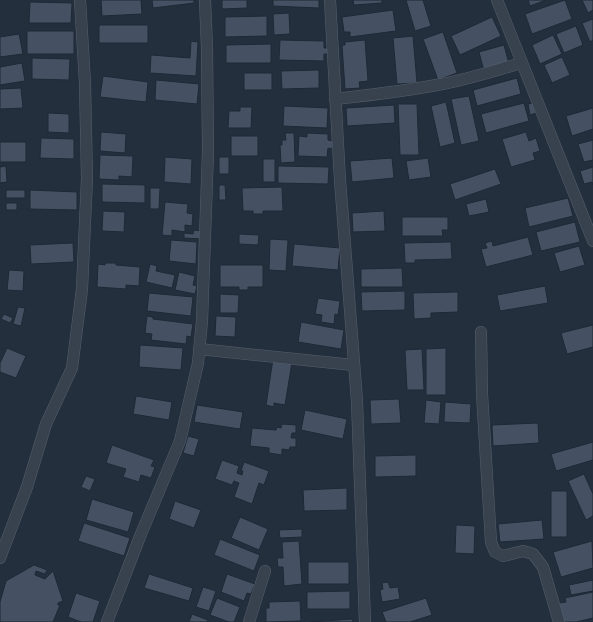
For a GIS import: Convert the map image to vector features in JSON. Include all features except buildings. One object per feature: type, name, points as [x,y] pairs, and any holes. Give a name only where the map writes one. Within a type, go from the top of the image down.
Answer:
[{"type":"street","points":[[0,558],[27,487],[46,424],[72,368],[82,289],[87,179],[85,83],[80,0]]},
{"type":"street","points":[[107,622],[141,534],[180,441],[198,363],[202,321],[208,152],[205,0]]},
{"type":"street","points":[[330,0],[340,180],[353,365],[357,401],[365,622]]},
{"type":"street","points":[[497,0],[593,240]]},
{"type":"street","points":[[336,99],[380,94],[442,84],[472,77],[522,62]]},
{"type":"street","points":[[481,332],[482,394],[491,542],[495,552],[503,556],[524,551],[533,554],[543,567],[559,622]]},
{"type":"street","points":[[199,349],[353,365]]},
{"type":"street","points":[[248,622],[265,572]]}]
